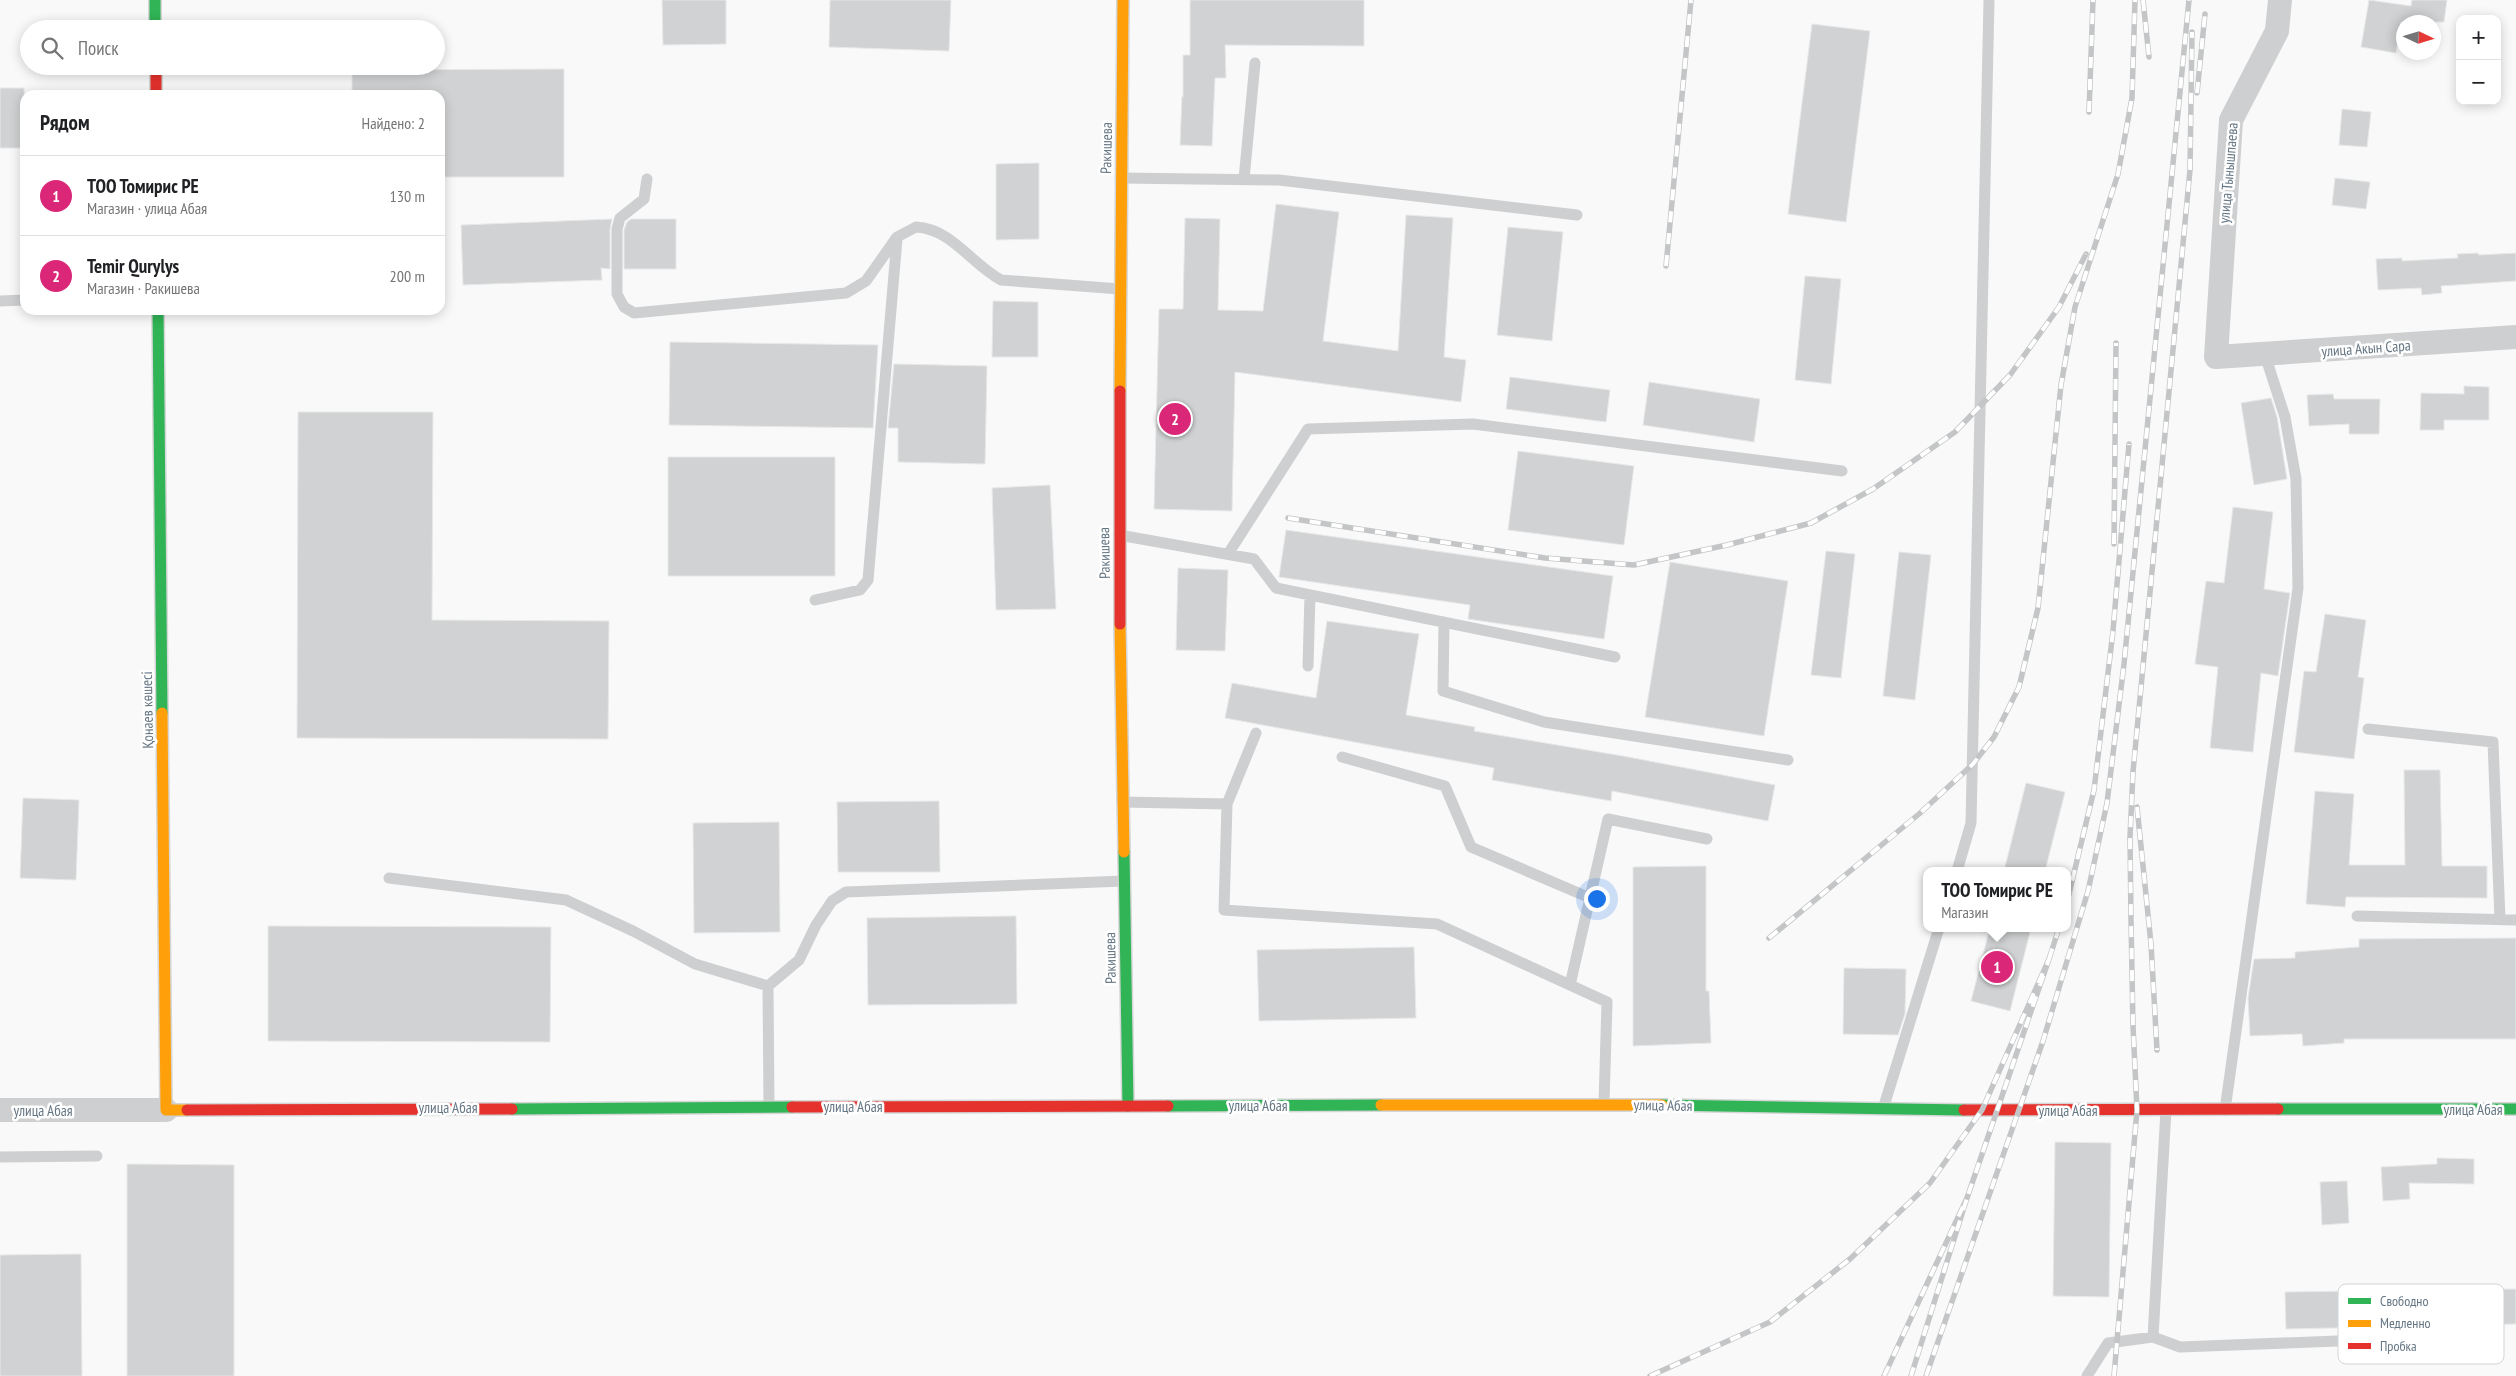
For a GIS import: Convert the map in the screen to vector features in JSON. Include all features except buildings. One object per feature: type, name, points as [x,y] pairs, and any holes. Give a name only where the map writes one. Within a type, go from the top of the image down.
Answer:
[{"type":"street","points":[[155,0],[155,20]]},
{"type":"street","name":"Ракишева","points":[[1123,0],[1120,178],[1119,535],[1128,1106]]},
{"type":"street","name":"улица Тынышпаева","points":[[2216,357],[2230,120],[2277,31],[2280,0]]},
{"type":"street","points":[[156,75],[156,90]]},
{"type":"street","name":"Қонаев көшесі","points":[[158,315],[166,1110]]},
{"type":"street","name":"улица Акын Сара","points":[[2216,357],[2516,337]]},
{"type":"street","name":"улица Абая","points":[[0,1110],[1604,1104],[1883,1109],[2516,1109]]},
{"type":"lane","points":[[1958,867],[1971,824],[1989,0]]},
{"type":"lane","points":[[1244,179],[1255,63]]},
{"type":"lane","points":[[1120,178],[1280,180],[1576,215]]},
{"type":"lane","points":[[647,179],[644,199],[620,218],[618,229],[617,294],[624,307],[634,313],[846,294],[866,281],[897,237],[916,226],[940,231],[988,273],[1001,280],[1120,289]]},
{"type":"lane","points":[[815,600],[860,590],[868,580],[897,237]]},
{"type":"lane","points":[[0,301],[20,300]]},
{"type":"lane","points":[[2225,1110],[2298,588],[2296,479],[2285,417],[2265,355]]},
{"type":"lane","points":[[1228,554],[1308,429],[1473,424],[1842,471]]},
{"type":"lane","points":[[1119,535],[1254,559],[1276,588],[1615,657]]},
{"type":"lane","points":[[1308,666],[1310,595]]},
{"type":"lane","points":[[1444,622],[1443,691],[1544,722],[1788,760]]},
{"type":"lane","points":[[2368,729],[2493,742],[2500,920]]},
{"type":"lane","points":[[1256,733],[1227,804],[1224,910],[1437,924],[1607,1002],[1604,1104]]},
{"type":"lane","points":[[1342,757],[1445,786],[1471,847],[1590,898]]},
{"type":"lane","points":[[1122,802],[1227,804]]},
{"type":"lane","points":[[1570,985],[1608,820],[1707,839]]},
{"type":"lane","points":[[389,878],[566,900],[633,931],[695,964],[768,986]]},
{"type":"lane","points":[[768,986],[799,960],[816,925],[832,901],[846,892],[1124,881]]},
{"type":"lane","points":[[2357,916],[2516,920]]},
{"type":"lane","points":[[1883,1109],[1938,932]]},
{"type":"lane","points":[[768,986],[770,1106]]},
{"type":"lane","points":[[2153,1336],[2166,1110]]},
{"type":"lane","points":[[0,1156],[97,1156]]},
{"type":"lane","points":[[2088,1376],[2108,1343],[2153,1336],[2180,1347],[2338,1341]]},
{"type":"railway","points":[[1666,266],[1691,0]]},
{"type":"railway","points":[[2089,112],[2093,0]]},
{"type":"railway","points":[[1769,938],[1919,814],[1973,764],[1994,737],[2019,687],[2038,608],[2061,385],[2075,307],[2118,174],[2132,98],[2135,0]]},
{"type":"railway","points":[[2143,0],[2149,57]]},
{"type":"railway","points":[[1926,1376],[2043,1041],[2088,891],[2107,803],[2124,664],[2189,0]]},
{"type":"railway","points":[[2197,93],[2205,14]]},
{"type":"railway","points":[[2114,1376],[2137,1110],[2133,1026],[2130,837],[2133,772],[2190,170],[2192,32]]},
{"type":"railway","points":[[1288,518],[1545,558],[1634,565],[1727,545],[1811,523],[1873,489],[1955,432],[2010,375],[2059,307],[2086,254]]},
{"type":"railway","points":[[2114,544],[2116,343]]},
{"type":"railway","points":[[2071,885],[2094,790],[2113,631],[2129,444]]},
{"type":"railway","points":[[2137,807],[2151,944],[2157,1050]]},
{"type":"railway","points":[[2049,959],[2058,932]]},
{"type":"railway","points":[[1650,1376],[1770,1322],[1850,1259],[1930,1183],[1982,1110],[2049,959],[1967,1198]]},
{"type":"railway","points":[[1884,1376],[1967,1198],[1911,1376]]},
{"type":"traffic: fast","points":[[155,0],[155,20]]},
{"type":"traffic: fast","points":[[158,315],[162,713]]},
{"type":"traffic: fast","points":[[1124,852],[1128,1106]]},
{"type":"traffic: fast","points":[[1168,1106],[1381,1105]]},
{"type":"traffic: fast","points":[[1662,1105],[1964,1110]]},
{"type":"traffic: fast","points":[[512,1109],[792,1107]]},
{"type":"traffic: fast","points":[[2278,1109],[2516,1109]]},
{"type":"traffic: slow","points":[[1120,391],[1123,0]]},
{"type":"traffic: slow","points":[[1120,624],[1124,852]]},
{"type":"traffic: slow","points":[[162,713],[166,1110],[187,1110]]},
{"type":"traffic: slow","points":[[1381,1105],[1662,1105]]},
{"type":"traffic: jam","points":[[156,75],[156,90]]},
{"type":"traffic: jam","points":[[1120,391],[1120,624]]},
{"type":"traffic: jam","points":[[792,1107],[1168,1106]]},
{"type":"traffic: jam","points":[[187,1110],[512,1109]]},
{"type":"traffic: jam","points":[[1964,1110],[2278,1109]]},
{"type":"place","name":"Temir Qurylys","points":[[1175,419]]},
{"type":"place","name":"ТОО Томирис РЕ","points":[[1997,967]]}]
